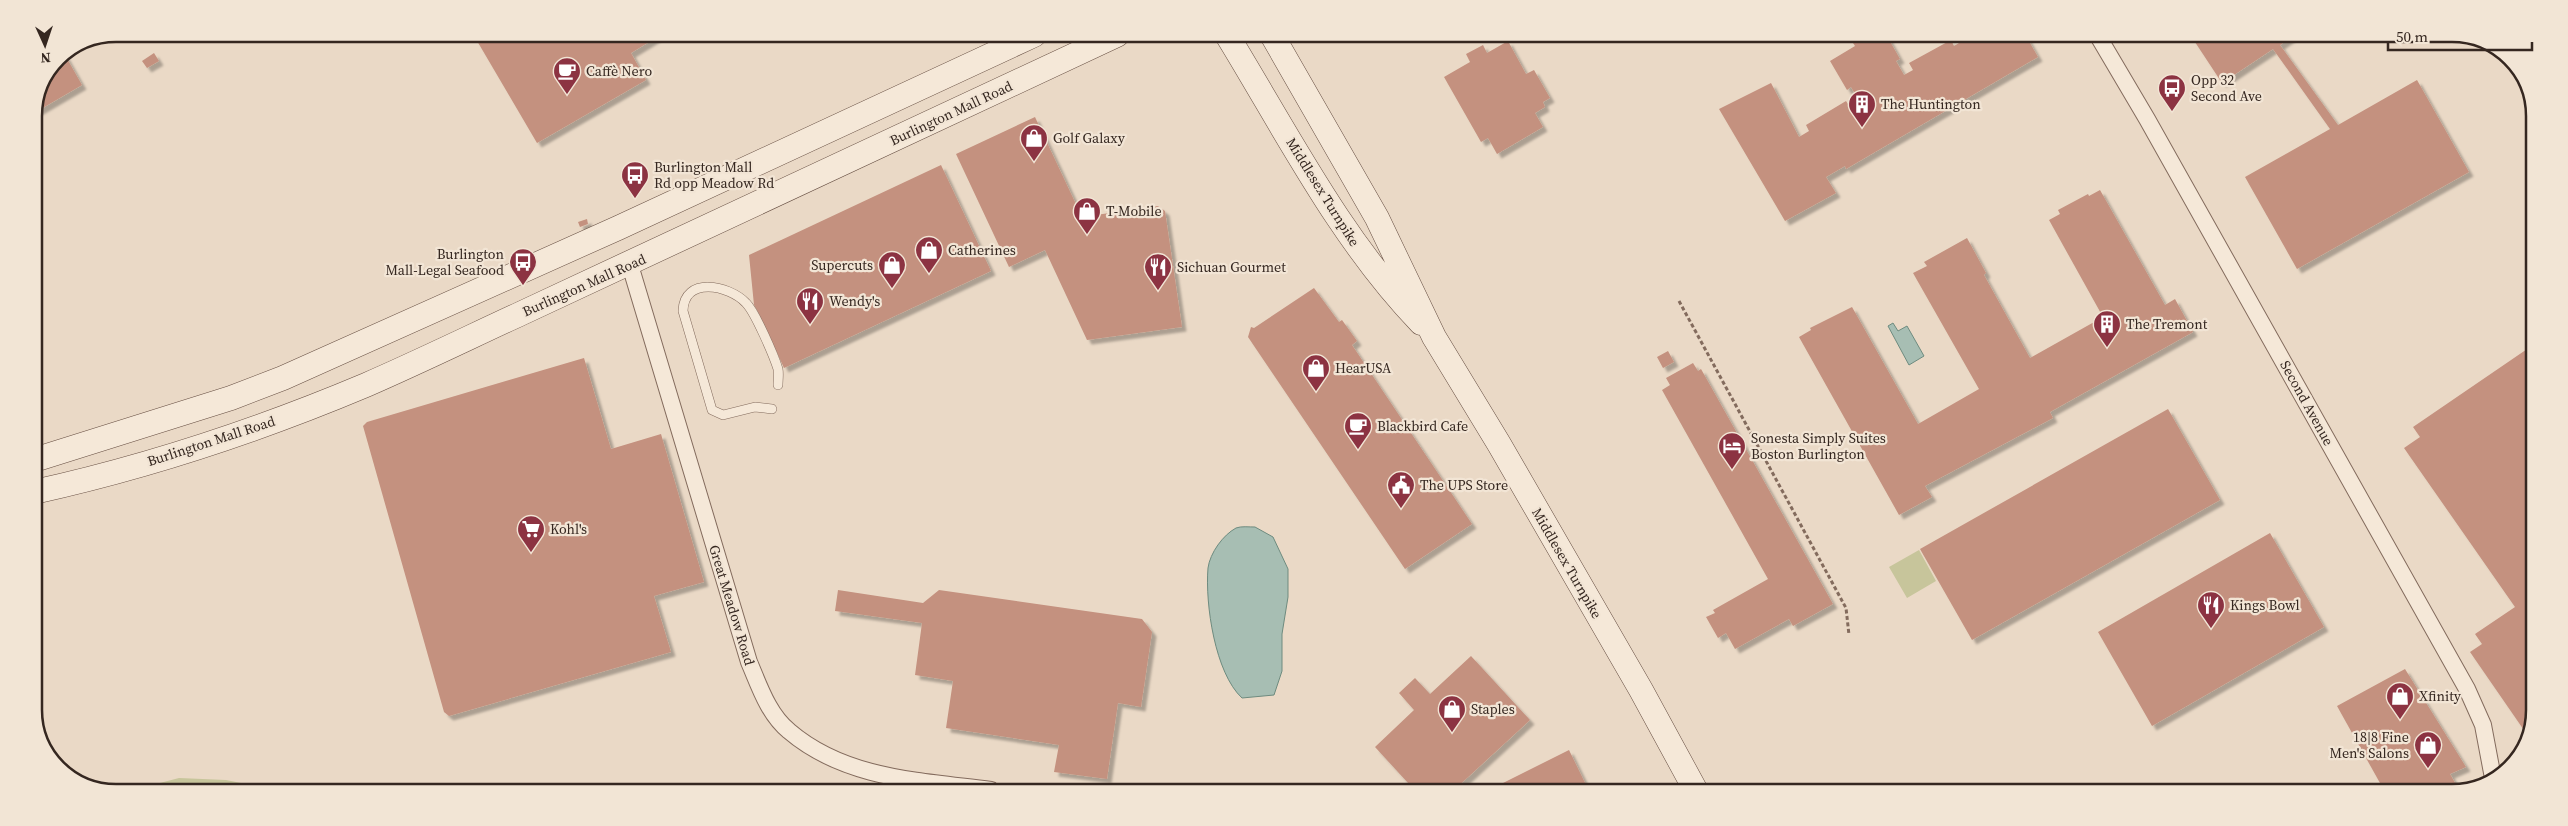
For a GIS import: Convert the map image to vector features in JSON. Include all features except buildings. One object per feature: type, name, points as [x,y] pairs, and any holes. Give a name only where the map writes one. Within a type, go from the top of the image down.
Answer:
[{"type":"main road","points":[[43,457],[231,398],[283,378],[618,228],[1019,42]]},
{"type":"main road","name":"Burlington Mall Road","points":[[43,490],[158,459],[299,412],[433,355],[630,265],[1102,42]]},
{"type":"main road","name":"Middlesex Turnpike","points":[[1231,42],[1354,241],[1400,301],[1434,337]]},
{"type":"main road","name":"Middlesex Turnpike","points":[[1276,42],[1377,218],[1434,337],[1499,444],[1692,784]]},
{"type":"main road","points":[[618,228],[630,265]]},
{"type":"street","name":"Second Avenue","points":[[2102,42],[2147,119],[2467,689],[2484,725],[2492,771]]},
{"type":"street","name":"Great Meadow Road","points":[[630,265],[749,662],[764,697],[773,712],[788,731],[814,749],[843,765],[892,776],[949,784]]},
{"type":"lane","points":[[772,408],[755,408],[723,415],[712,410],[683,311],[685,301],[691,293],[702,287],[712,287],[737,296],[748,305],[778,371],[778,385]]},
{"type":"path","points":[[1679,300],[1846,608],[1849,635]]},
{"type":"shaded area","points":[[1893,323],[1898,331],[1907,326],[1924,356],[1909,365],[1888,326]]},
{"type":"shaded area","points":[[1238,527],[1255,527],[1273,537],[1288,569],[1288,597],[1282,634],[1282,671],[1274,695],[1242,698],[1233,687],[1225,672],[1214,637],[1208,600],[1208,568],[1214,551],[1226,535]]},
{"type":"shaded area","points":[[1919,550],[1936,581],[1907,598],[1889,567]]},
{"type":"shaded area","points":[[179,778],[226,780],[246,784],[156,784]]},
{"type":"place","name":"Caffè Nero","points":[[567,95]]},
{"type":"place","name":"Opp 32 Second Ave","points":[[2172,112]]},
{"type":"place","name":"The Huntington","points":[[1862,128]]},
{"type":"place","name":"Golf Galaxy","points":[[1034,162]]},
{"type":"place","name":"Burlington Mall Rd opp Meadow Rd","points":[[635,199]]},
{"type":"place","name":"T-Mobile","points":[[1087,235]]},
{"type":"place","name":"Catherines","points":[[929,274]]},
{"type":"place","name":"Burlington Mall-Legal Seafood","points":[[523,286]]},
{"type":"place","name":"Supercuts","points":[[892,289]]},
{"type":"place","name":"Sichuan Gourmet","points":[[1158,291]]},
{"type":"place","name":"Wendy's","points":[[810,325]]},
{"type":"place","name":"The Tremont","points":[[2107,348]]},
{"type":"place","name":"HearUSA","points":[[1316,392]]},
{"type":"place","name":"Blackbird Cafe","points":[[1358,450]]},
{"type":"place","name":"Sonesta Simply Suites Boston Burlington","points":[[1732,470]]},
{"type":"place","name":"The UPS Store","points":[[1401,509]]},
{"type":"place","name":"Kohl's","points":[[531,553]]},
{"type":"place","name":"Kings Bowl","points":[[2211,629]]},
{"type":"place","name":"Xfinity","points":[[2400,720]]},
{"type":"place","name":"Staples","points":[[1452,733]]},
{"type":"place","name":"18|8 Fine Men's Salons","points":[[2428,769]]}]
